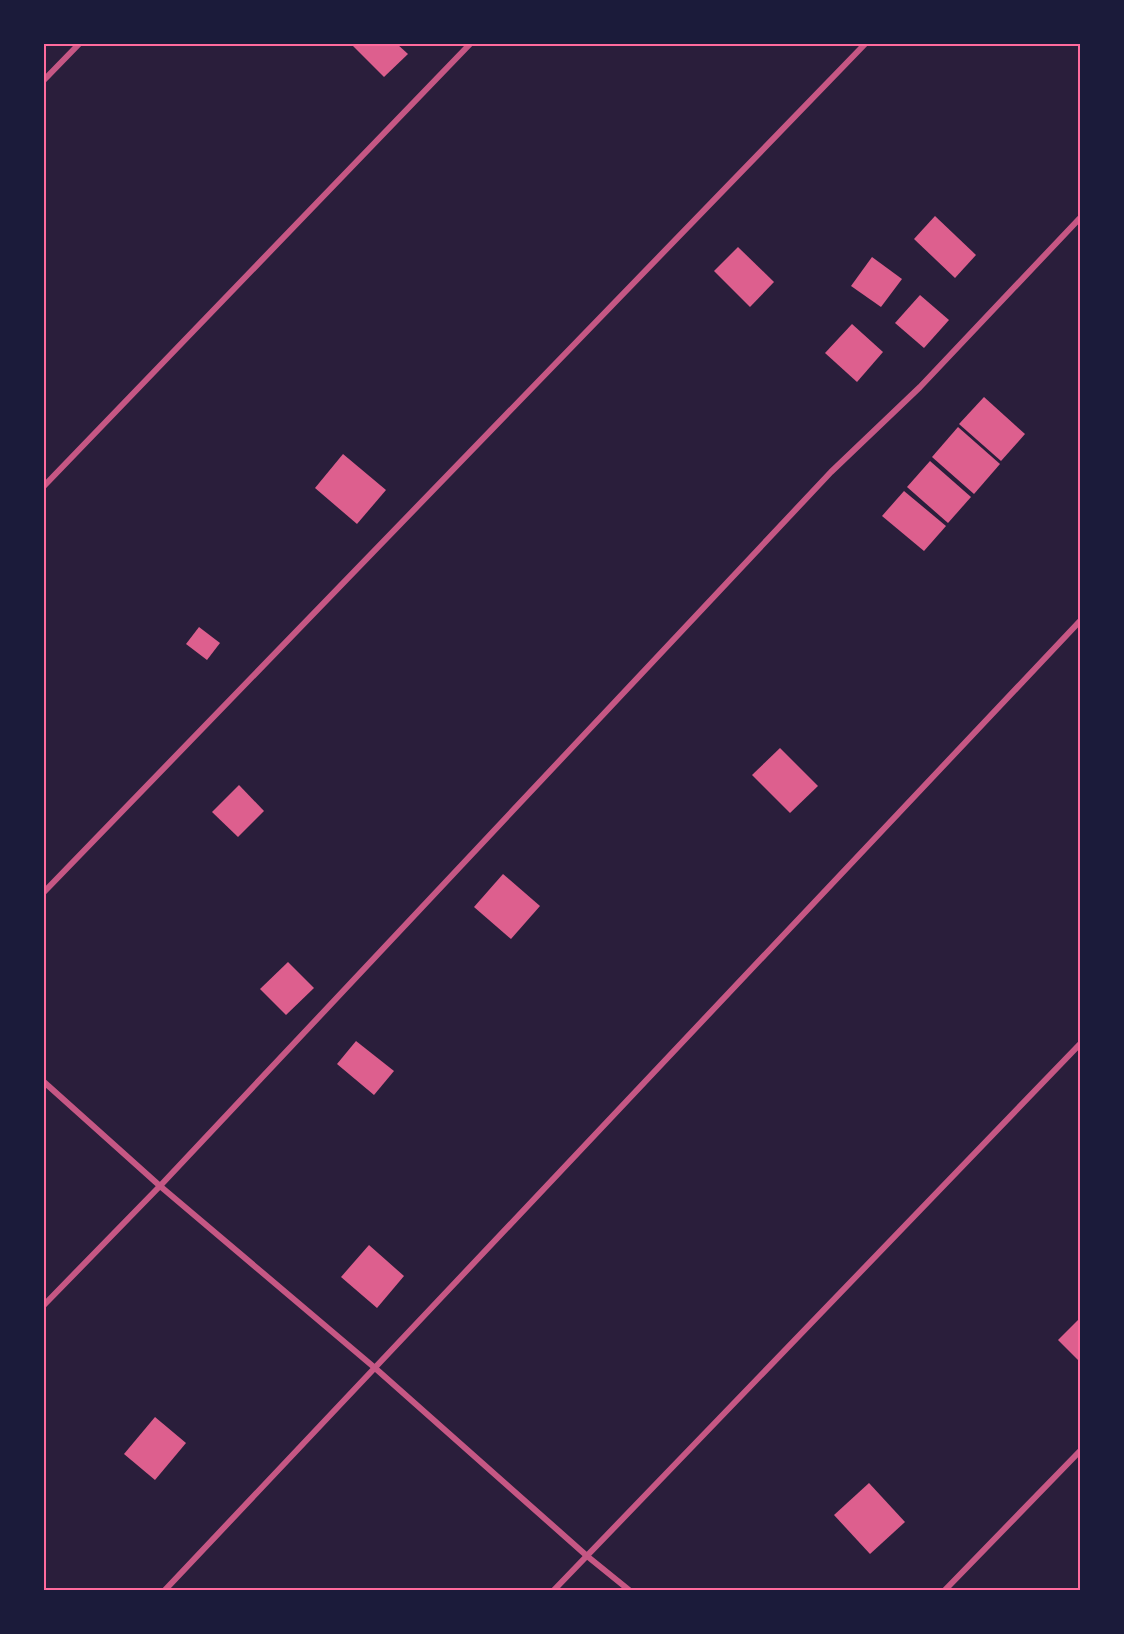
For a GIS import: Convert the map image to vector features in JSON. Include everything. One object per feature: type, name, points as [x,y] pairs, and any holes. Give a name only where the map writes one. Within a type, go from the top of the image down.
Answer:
[{"type":"street","points":[[44,80],[79,44]]},
{"type":"street","points":[[44,486],[470,44]]},
{"type":"street","points":[[44,892],[865,44]]},
{"type":"street","points":[[44,1305],[160,1186],[831,472],[920,387],[1080,218]]},
{"type":"street","points":[[165,1590],[1080,621]]},
{"type":"street","points":[[554,1590],[1080,1044]]},
{"type":"street","points":[[44,1082],[160,1186],[375,1368],[587,1556],[629,1590]]},
{"type":"street","points":[[945,1590],[1080,1451]]},
{"type":"shaded area","points":[[44,44],[1080,44],[1080,1590],[44,1590]]},
{"type":"building","points":[[351,44],[397,44],[408,54],[384,77]]},
{"type":"building","points":[[935,216],[976,255],[955,278],[914,239]]},
{"type":"building","points":[[738,247],[774,282],[750,307],[714,271]]},
{"type":"building","points":[[872,257],[902,279],[881,307],[851,286]]},
{"type":"building","points":[[920,295],[949,320],[924,348],[895,323]]},
{"type":"building","points":[[852,324],[883,352],[857,382],[825,353]]},
{"type":"building","points":[[984,397],[1025,434],[1001,461],[959,424]]},
{"type":"building","points":[[958,427],[1000,464],[974,494],[932,457]]},
{"type":"building","points":[[343,454],[386,490],[357,524],[315,488]]},
{"type":"building","points":[[930,461],[971,497],[948,523],[907,487]]},
{"type":"building","points":[[904,491],[946,526],[924,551],[882,516]]},
{"type":"building","points":[[199,627],[220,643],[207,660],[186,644]]},
{"type":"building","points":[[780,748],[818,786],[790,813],[752,775]]},
{"type":"building","points":[[239,785],[264,811],[238,837],[212,812]]},
{"type":"building","points":[[503,874],[540,906],[511,939],[474,907]]},
{"type":"building","points":[[288,962],[314,988],[286,1015],[260,989]]},
{"type":"building","points":[[356,1041],[394,1071],[374,1095],[337,1064]]},
{"type":"building","points":[[369,1245],[404,1276],[377,1308],[341,1277]]},
{"type":"building","points":[[1078,1320],[1080,1322],[1080,1362],[1058,1340]]},
{"type":"building","points":[[155,1417],[186,1443],[155,1480],[124,1454]]},
{"type":"building","points":[[869,1483],[905,1522],[870,1554],[834,1515]]}]
